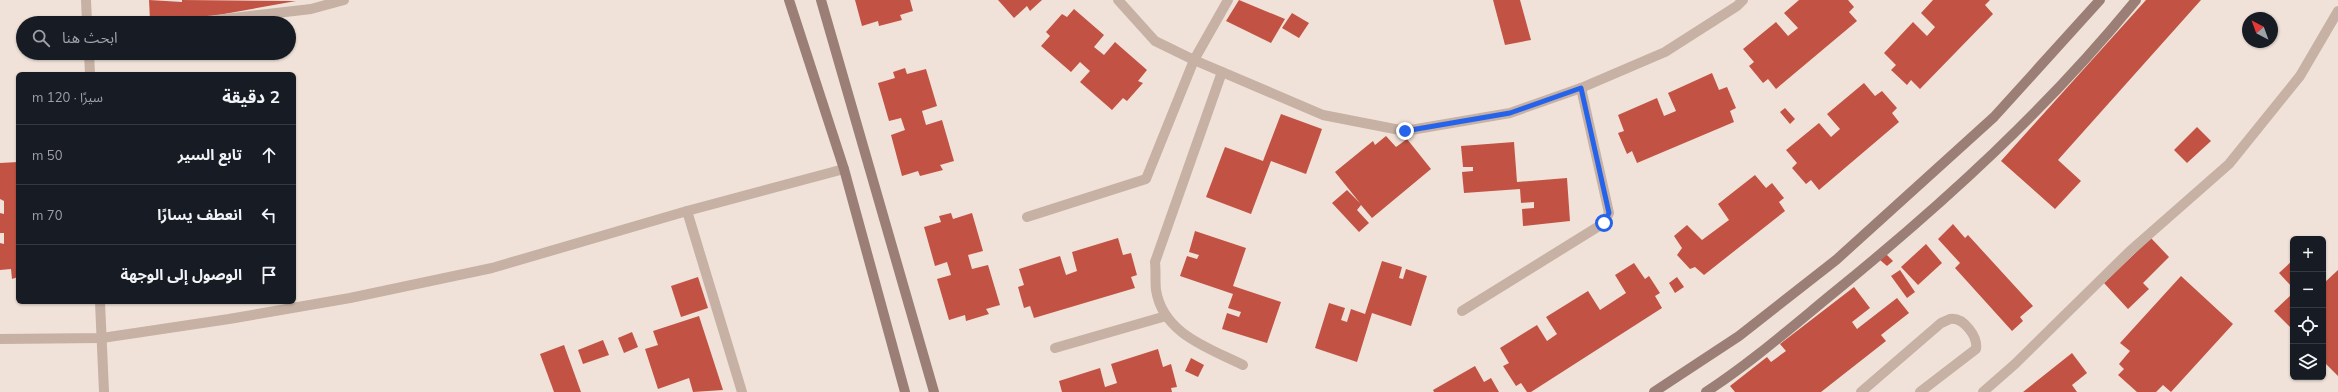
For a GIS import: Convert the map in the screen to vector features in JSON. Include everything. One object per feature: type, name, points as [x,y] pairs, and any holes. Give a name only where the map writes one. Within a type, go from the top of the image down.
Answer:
[{"type":"main road","points":[[790,0],[844,170],[905,392]]},
{"type":"main road","points":[[821,0],[934,392]]},
{"type":"main road","points":[[1654,392],[1739,336],[1836,260],[1994,117],[2100,0]]},
{"type":"main road","points":[[1712,390],[1789,330],[1893,245],[2006,142],[2103,40],[2136,0]]},
{"type":"street","points":[[86,0],[87,16]]},
{"type":"street","points":[[250,16],[311,9],[344,0]]},
{"type":"street","points":[[1118,0],[1155,40],[1194,60],[1323,115],[1405,131],[1510,113],[1581,88],[1665,52],[1737,6],[1743,0]]},
{"type":"street","points":[[1027,217],[1146,179],[1194,60],[1228,0]]},
{"type":"street","points":[[1983,392],[2015,364],[2130,251],[2229,164],[2300,76],[2338,11]]},
{"type":"street","points":[[89,60],[90,72]]},
{"type":"street","points":[[1222,72],[1155,262],[1156,291],[1166,316],[1186,337],[1243,365]]},
{"type":"street","points":[[1462,311],[1604,223],[1609,213],[1581,88]]},
{"type":"street","points":[[0,339],[102,338],[229,319],[342,299],[492,268],[687,211],[844,170]]},
{"type":"street","points":[[687,211],[742,392]]},
{"type":"street","points":[[100,304],[104,392]]},
{"type":"street","points":[[1055,348],[1166,316]]},
{"type":"street","points":[[1861,392],[1941,323],[1950,319],[1957,320],[1965,324],[1975,339],[1976,349],[1920,392]]},
{"type":"building","points":[[149,0],[182,2],[182,0],[296,1],[213,16],[150,16]]},
{"type":"building","points":[[855,0],[910,0],[913,11],[900,15],[902,20],[879,26],[878,21],[862,26]]},
{"type":"building","points":[[998,0],[1042,0],[1030,11],[1027,6],[1014,18]]},
{"type":"building","points":[[1239,0],[1285,19],[1271,43],[1226,21]]},
{"type":"building","points":[[1493,0],[1520,0],[1531,40],[1505,45]]},
{"type":"building","points":[[1799,0],[1848,0],[1854,7],[1849,12],[1857,21],[1776,89],[1768,79],[1763,83],[1749,66],[1754,62],[1743,49],[1776,22],[1788,36],[1798,28],[1784,13]]},
{"type":"building","points":[[1933,0],[1990,0],[1985,5],[1993,14],[1920,89],[1911,80],[1907,85],[1891,70],[1896,65],[1884,53],[1913,22],[1927,36],[1935,27],[1921,13]]},
{"type":"building","points":[[2146,0],[2201,0],[2058,160],[2081,181],[2055,209],[2001,161]]},
{"type":"building","points":[[1074,9],[1104,35],[1094,47],[1104,55],[1115,42],[1147,70],[1138,81],[1143,83],[1127,101],[1123,98],[1112,110],[1080,82],[1090,71],[1080,62],[1071,72],[1041,46],[1050,36],[1046,32],[1062,14],[1067,17]]},
{"type":"building","points":[[1292,13],[1309,23],[1299,38],[1282,28]]},
{"type":"building","points":[[905,68],[907,74],[926,69],[937,106],[922,111],[926,125],[942,120],[954,161],[940,165],[943,170],[920,176],[918,171],[902,176],[891,135],[905,130],[901,118],[889,121],[878,83],[895,78],[893,72]]},
{"type":"building","points":[[1712,73],[1719,90],[1727,87],[1736,108],[1730,111],[1734,122],[1637,163],[1632,151],[1627,154],[1618,133],[1624,131],[1618,115],[1657,98],[1664,116],[1676,111],[1668,93]]},
{"type":"building","points":[[1864,83],[1875,96],[1882,91],[1897,108],[1892,113],[1899,122],[1819,190],[1811,180],[1806,184],[1792,168],[1797,163],[1786,150],[1819,123],[1831,137],[1840,129],[1827,114]]},
{"type":"building","points":[[1785,108],[1795,119],[1790,124],[1780,112]]},
{"type":"building","points":[[1281,114],[1322,129],[1306,174],[1271,161],[1251,214],[1206,197],[1225,147],[1263,161]]},
{"type":"building","points":[[2197,127],[2211,141],[2187,163],[2174,150]]},
{"type":"building","points":[[1386,136],[1396,147],[1407,139],[1431,169],[1372,218],[1361,205],[1357,210],[1369,223],[1359,232],[1332,203],[1347,190],[1360,203],[1335,172],[1373,141],[1375,145]]},
{"type":"building","points":[[1514,142],[1517,182],[1567,178],[1570,221],[1523,226],[1522,209],[1534,208],[1534,202],[1521,203],[1520,189],[1464,193],[1462,172],[1473,171],[1473,167],[1463,167],[1461,146]]},
{"type":"building","points":[[16,162],[16,278],[12,279],[11,269],[0,270],[0,243],[4,244],[4,233],[0,233],[0,213],[4,214],[4,201],[0,199],[0,163]]},
{"type":"building","points":[[1755,175],[1766,188],[1772,183],[1784,198],[1779,202],[1785,211],[1704,275],[1695,267],[1690,269],[1677,255],[1682,248],[1674,236],[1687,225],[1702,240],[1729,220],[1718,204]]},
{"type":"building","points":[[951,213],[953,219],[972,213],[983,251],[968,255],[972,269],[988,265],[1000,305],[986,309],[989,314],[966,321],[965,315],[949,320],[937,279],[951,275],[947,262],[935,266],[924,227],[941,222],[939,216]]},
{"type":"building","points":[[1953,224],[1965,238],[1968,235],[2033,306],[2020,317],[2023,321],[2012,331],[1955,268],[1960,263],[1938,239]]},
{"type":"building","points":[[1195,231],[1246,248],[1233,286],[1281,302],[1267,343],[1222,329],[1227,313],[1239,317],[1241,312],[1228,308],[1233,294],[1180,276],[1187,256],[1197,259],[1199,255],[1189,252]]},
{"type":"building","points":[[1118,238],[1123,255],[1131,253],[1137,275],[1131,277],[1135,288],[1034,318],[1030,306],[1024,308],[1018,287],[1024,285],[1019,269],[1060,256],[1066,275],[1077,271],[1072,252]]},
{"type":"building","points":[[2151,238],[2169,257],[2143,283],[2149,289],[2128,309],[2104,283]]},
{"type":"building","points":[[1926,244],[1942,263],[1918,285],[1901,267]]},
{"type":"building","points":[[1886,254],[1893,261],[1887,266],[1880,260]]},
{"type":"building","points":[[1382,261],[1402,267],[1399,278],[1403,279],[1406,269],[1427,276],[1411,326],[1372,313],[1357,362],[1315,348],[1329,303],[1345,308],[1341,320],[1347,322],[1351,309],[1365,314]]},
{"type":"building","points":[[1634,263],[1645,279],[1649,276],[1660,293],[1655,296],[1662,308],[1531,392],[1527,392],[1521,383],[1516,386],[1503,366],[1509,363],[1500,348],[1537,325],[1547,341],[1557,334],[1546,317],[1588,291],[1600,310],[1626,293],[1615,275]]},
{"type":"building","points":[[2290,263],[2290,285],[2279,273]]},
{"type":"building","points":[[1900,270],[1915,292],[1907,298],[1891,276]]},
{"type":"building","points":[[2338,270],[2338,376],[2326,364],[2326,281]]},
{"type":"building","points":[[2181,276],[2233,324],[2171,392],[2163,385],[2156,392],[2137,392],[2118,375],[2124,369],[2119,364],[2130,351],[2120,343]]},
{"type":"building","points":[[698,277],[708,308],[681,317],[671,286]]},
{"type":"building","points":[[1677,277],[1684,287],[1675,293],[1669,283]]},
{"type":"building","points":[[1854,287],[1870,308],[1852,322],[1857,329],[1897,298],[1909,313],[1881,335],[1886,341],[1821,392],[1735,392],[1730,386],[1767,357],[1771,362],[1786,351],[1780,344]]},
{"type":"building","points":[[2290,296],[2290,327],[2274,311]]},
{"type":"building","points":[[699,316],[723,390],[693,392],[689,378],[658,389],[645,349],[658,345],[653,331]]},
{"type":"building","points":[[632,332],[638,347],[624,353],[618,338]]},
{"type":"building","points":[[603,340],[609,355],[583,364],[578,350]]},
{"type":"building","points":[[564,345],[581,392],[554,392],[540,354]]},
{"type":"building","points":[[1158,349],[1163,367],[1171,364],[1177,387],[1171,388],[1172,392],[1062,392],[1059,381],[1100,368],[1105,387],[1117,383],[1111,364]]},
{"type":"building","points":[[2072,353],[2087,373],[2072,385],[2077,392],[2023,392]]},
{"type":"building","points":[[1191,358],[1204,365],[1198,377],[1185,371]]},
{"type":"building","points":[[1475,366],[1484,382],[1491,378],[1499,392],[1434,392],[1433,390]]},
{"type":"route","points":[[1405,131],[1510,113],[1581,88],[1609,213],[1604,223]]}]
